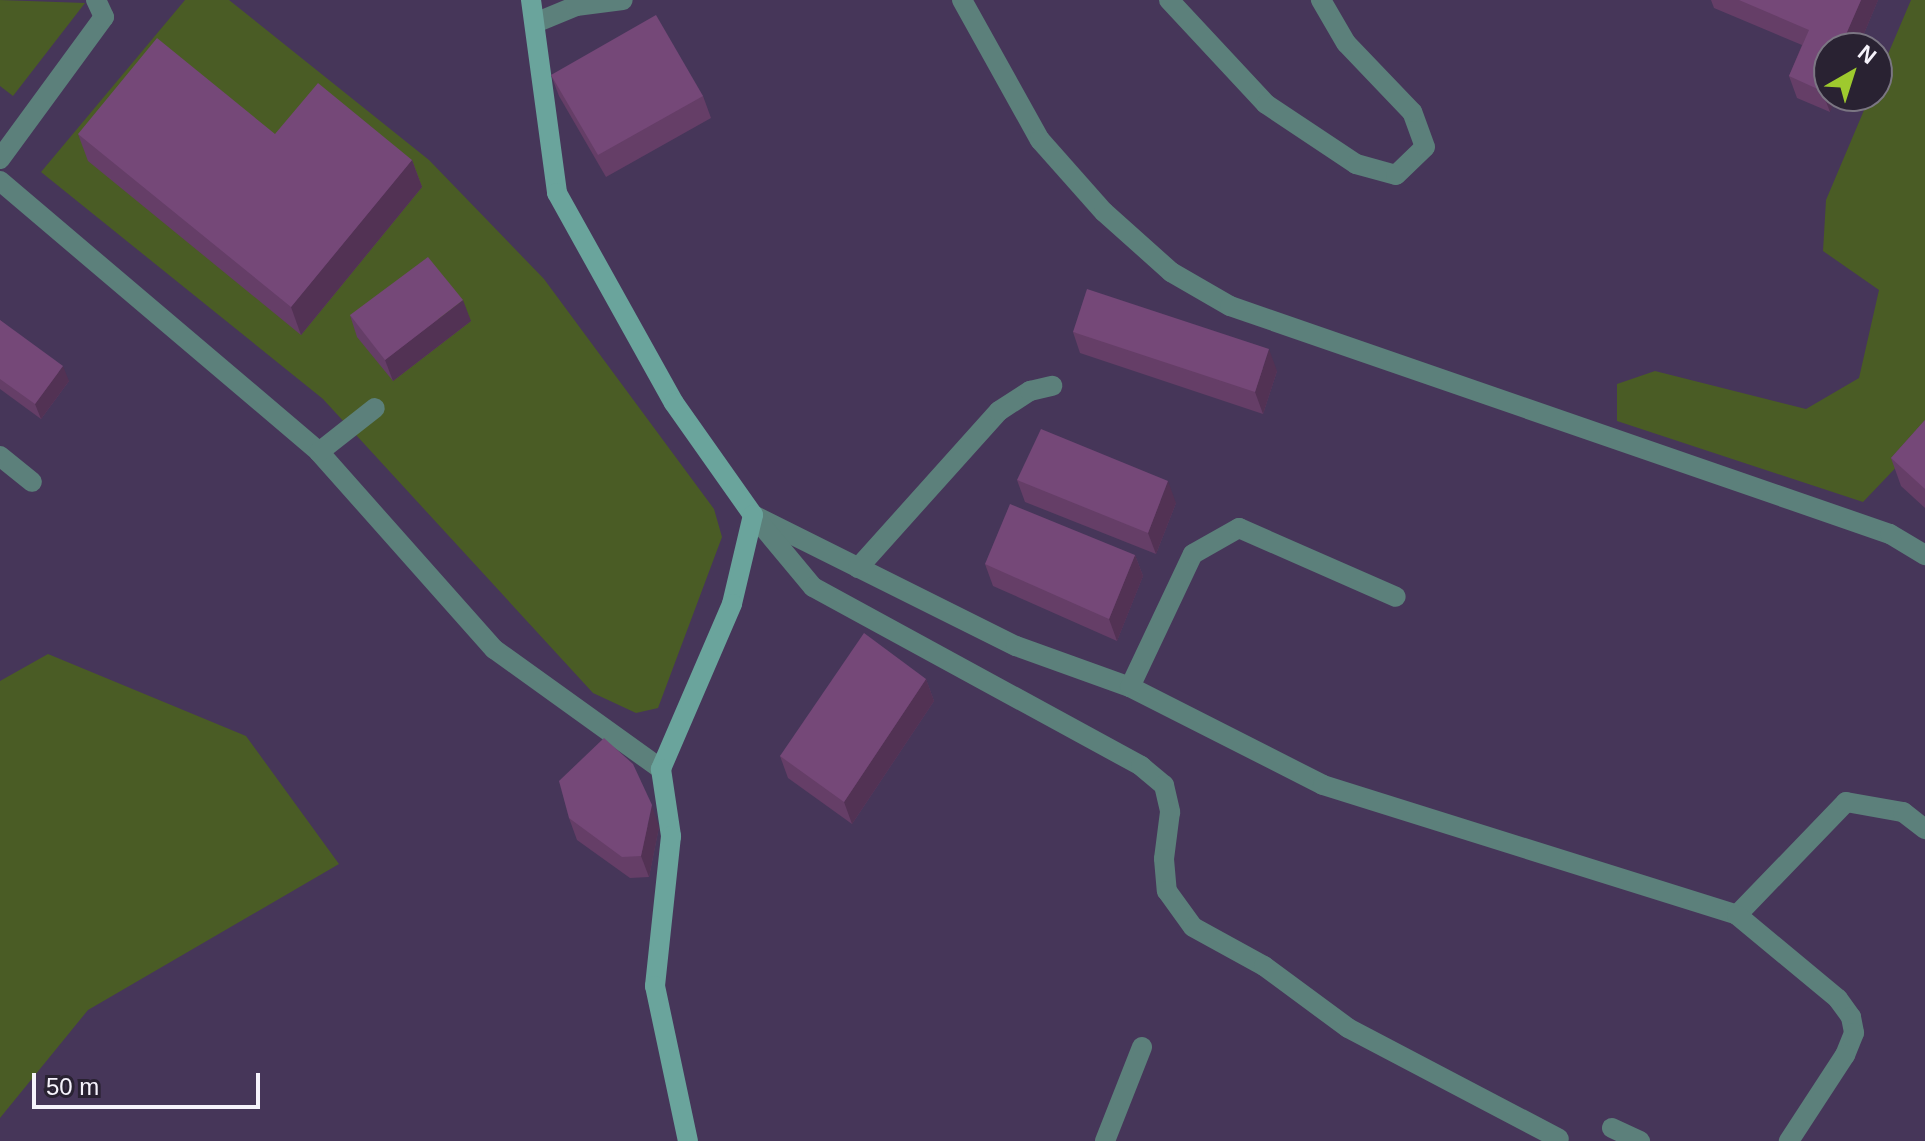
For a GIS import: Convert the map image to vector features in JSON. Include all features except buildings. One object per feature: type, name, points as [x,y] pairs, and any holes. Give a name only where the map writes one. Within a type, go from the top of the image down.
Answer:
[{"type":"street","points":[[0,159],[104,17],[96,0]]},
{"type":"street","points":[[531,0],[557,193],[674,403],[753,515],[813,587],[1141,766],[1164,785],[1170,812],[1164,859],[1167,891],[1193,927],[1264,966],[1348,1028],[1559,1139]]},
{"type":"street","points":[[535,23],[576,6],[623,0]]},
{"type":"street","points":[[962,0],[1040,140],[1104,212],[1171,272],[1218,300],[1890,534],[1925,555]]},
{"type":"street","points":[[1169,0],[1266,104],[1356,164],[1396,175],[1425,147],[1412,112],[1346,43],[1321,0]]},
{"type":"street","points":[[0,181],[319,452],[494,649],[661,769]]},
{"type":"street","points":[[858,568],[992,417],[1015,398],[1052,386]]},
{"type":"street","points":[[319,452],[375,408]]},
{"type":"street","points":[[0,456],[32,482]]},
{"type":"street","points":[[753,515],[1016,646],[1130,687],[1323,785],[1737,915],[1838,999],[1851,1017],[1854,1033],[1845,1055],[1789,1141]]},
{"type":"street","points":[[688,1141],[655,986],[671,836],[661,769],[732,604],[753,515]]},
{"type":"street","points":[[1130,687],[1193,554],[1239,528],[1396,597]]},
{"type":"street","points":[[1737,915],[1846,802],[1903,812],[1925,829]]},
{"type":"street","points":[[1105,1141],[1142,1047]]},
{"type":"street","points":[[1612,1128],[1640,1141]]},
{"type":"green space","points":[[0,0],[85,3],[13,96],[0,86]]},
{"type":"green space","points":[[185,0],[229,0],[429,160],[544,279],[714,509],[722,537],[658,708],[636,713],[593,693],[323,399],[41,172]]},
{"type":"green space","points":[[1911,0],[1925,0],[1925,437],[1863,502],[1617,421],[1617,384],[1655,371],[1806,409],[1859,378],[1879,290],[1823,251],[1826,200],[1863,112],[1893,112],[1893,42]]},
{"type":"green space","points":[[48,654],[246,736],[339,864],[88,1010],[0,1118],[0,681]]}]
